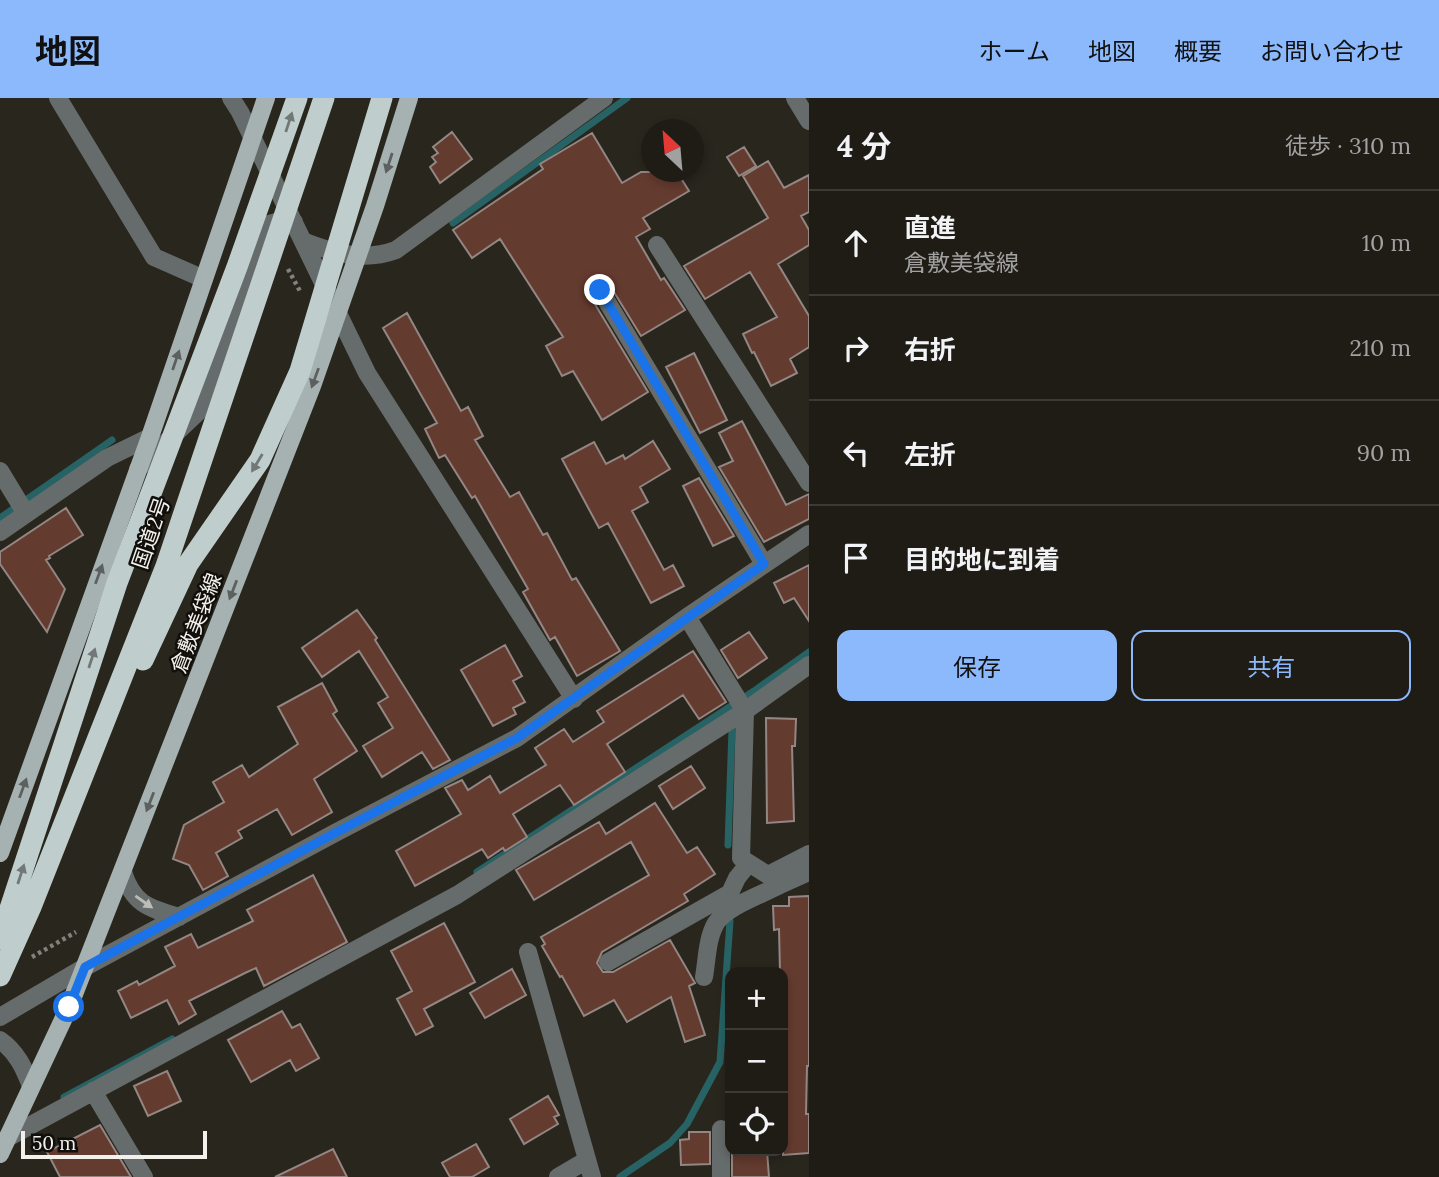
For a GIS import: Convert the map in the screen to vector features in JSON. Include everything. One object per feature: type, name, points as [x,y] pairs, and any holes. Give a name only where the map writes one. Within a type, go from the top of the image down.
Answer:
[{"type":"highway","points":[[0,939],[117,583],[237,267],[297,98]]},
{"type":"highway","name":"国道2号","points":[[0,976],[31,906],[166,566],[324,98]]},
{"type":"highway","points":[[64,823],[188,564],[260,460],[277,425],[300,372],[382,98]]},
{"type":"main road","points":[[0,853],[150,437],[266,98]]},
{"type":"main road","name":"倉敷美袋線","points":[[4,1146],[85,967],[312,386],[409,98]]},
{"type":"street","points":[[58,98],[154,257],[204,279]]},
{"type":"street","points":[[231,98],[253,137],[367,373],[574,699]]},
{"type":"street","points":[[303,241],[329,251],[358,256],[381,256],[396,250],[604,98]]},
{"type":"street","points":[[795,98],[809,121]]},
{"type":"street","points":[[138,468],[198,412],[266,225],[280,220],[294,222]]},
{"type":"street","points":[[657,245],[809,483]]},
{"type":"street","points":[[600,290],[764,564]]},
{"type":"street","points":[[0,531],[22,507],[107,458],[150,437]]},
{"type":"street","points":[[0,471],[22,507]]},
{"type":"street","points":[[0,1017],[85,967],[517,738],[809,534]]},
{"type":"street","points":[[687,617],[741,705],[741,858],[775,879],[809,872]]},
{"type":"street","points":[[4,1146],[93,1091],[457,895],[741,705],[809,665]]},
{"type":"street","points":[[608,961],[775,879],[809,854]]},
{"type":"street","points":[[704,977],[715,925],[730,902],[737,878],[749,863]]},
{"type":"street","points":[[123,872],[128,889],[139,901],[179,917]]},
{"type":"street","points":[[528,952],[589,1169],[558,1177]]},
{"type":"street","points":[[0,1005],[19,1006]]},
{"type":"street","points":[[0,1040],[18,1057],[32,1086]]},
{"type":"street","points":[[93,1091],[144,1177]]},
{"type":"street","points":[[721,1129],[721,1177]]},
{"type":"path","points":[[26,959],[47,950],[81,928]]},
{"type":"building","points":[[452,132],[472,159],[440,183],[430,167],[436,162],[432,157],[438,153],[433,147]]},
{"type":"building","points":[[592,133],[622,183],[641,172],[641,182],[683,182],[689,191],[643,218],[650,229],[636,237],[661,280],[664,278],[685,310],[641,336],[609,284],[599,279],[590,285],[590,296],[648,392],[602,420],[573,371],[562,376],[546,346],[563,337],[500,239],[472,258],[453,230],[543,169],[540,164]]},
{"type":"building","points":[[744,147],[756,166],[739,176],[727,157]]},
{"type":"building","points":[[768,161],[784,188],[809,175],[809,212],[801,216],[809,230],[809,245],[778,264],[809,316],[809,347],[790,359],[797,373],[771,386],[743,334],[777,317],[750,272],[705,299],[684,266],[768,218],[743,176]]},
{"type":"building","points":[[407,313],[461,411],[468,407],[483,436],[475,440],[510,497],[519,492],[543,535],[547,533],[572,580],[576,578],[620,651],[577,676],[555,637],[550,640],[523,592],[528,589],[475,496],[472,498],[445,455],[439,458],[425,429],[437,423],[383,328]]},
{"type":"building","points":[[694,353],[727,420],[700,433],[666,367]]},
{"type":"building","points":[[742,421],[786,505],[809,494],[809,519],[764,542],[719,467],[733,461],[719,433]]},
{"type":"building","points":[[653,441],[670,469],[640,487],[648,502],[632,511],[664,570],[673,565],[684,586],[651,603],[608,523],[599,528],[562,459],[594,442],[606,464],[623,455],[625,459]]},
{"type":"building","points":[[699,478],[734,536],[713,546],[683,486]]},
{"type":"building","points":[[66,508],[83,535],[46,560],[65,589],[47,632],[0,564],[0,552]]},
{"type":"building","points":[[809,565],[809,621],[794,598],[784,603],[774,583]]},
{"type":"building","points":[[357,610],[377,638],[375,640],[450,760],[433,769],[422,752],[382,777],[363,746],[393,728],[378,703],[388,697],[359,651],[322,677],[302,648]]},
{"type":"building","points":[[749,632],[767,658],[738,678],[721,650]]},
{"type":"building","points":[[505,645],[522,676],[513,681],[525,702],[513,708],[516,714],[493,726],[461,670]]},
{"type":"building","points":[[693,651],[726,702],[699,719],[683,695],[607,744],[625,772],[574,805],[560,785],[513,814],[527,837],[488,858],[482,849],[415,886],[396,851],[461,814],[445,788],[462,780],[468,790],[490,776],[500,793],[546,765],[535,748],[564,729],[573,742],[604,722],[597,711]]},
{"type":"building","points":[[322,683],[337,711],[333,714],[357,751],[314,779],[332,812],[292,835],[277,809],[238,831],[242,838],[216,853],[228,876],[203,890],[189,865],[173,859],[184,825],[224,802],[213,782],[242,765],[249,777],[298,744],[278,707]]},
{"type":"building","points":[[766,718],[796,719],[795,746],[792,746],[794,821],[767,823]]},
{"type":"building","points":[[691,766],[705,788],[673,809],[659,786]]},
{"type":"building","points":[[655,803],[687,853],[697,847],[715,874],[684,894],[688,901],[602,952],[597,963],[603,972],[613,972],[670,940],[695,983],[689,986],[705,1035],[685,1042],[671,997],[627,1022],[614,1000],[584,1016],[542,946],[545,944],[541,937],[649,875],[631,842],[534,900],[516,870],[599,822],[606,834]]},
{"type":"building","points":[[313,875],[347,942],[264,986],[256,968],[245,973],[189,1001],[196,1014],[179,1024],[167,1000],[131,1018],[118,991],[137,981],[139,985],[175,966],[165,947],[191,934],[198,948],[253,921],[247,910]]},
{"type":"building","points":[[809,896],[809,1066],[806,1114],[809,1114],[809,1153],[788,1155],[788,967],[780,967],[779,929],[774,930],[773,906],[789,906],[789,897]]},
{"type":"building","points":[[444,923],[475,982],[424,1009],[433,1026],[416,1035],[397,999],[412,991],[391,951]]},
{"type":"building","points":[[512,969],[526,995],[485,1018],[470,993]]},
{"type":"building","points":[[282,1011],[292,1028],[300,1024],[319,1058],[296,1071],[290,1060],[251,1082],[228,1040]]},
{"type":"building","points":[[167,1071],[181,1101],[148,1116],[134,1086]]},
{"type":"building","points":[[548,1096],[559,1115],[554,1117],[558,1124],[524,1144],[510,1119]]},
{"type":"building","points":[[100,1125],[131,1177],[60,1177],[47,1152]]},
{"type":"building","points":[[689,1132],[710,1132],[710,1164],[681,1165],[680,1140],[689,1139]]},
{"type":"building","points":[[476,1144],[489,1167],[472,1177],[450,1177],[442,1163]]},
{"type":"building","points":[[333,1149],[347,1177],[275,1177]]},
{"type":"building","points":[[732,1156],[767,1156],[769,1177],[732,1177]]},
{"type":"waterway","points":[[453,223],[627,98]]},
{"type":"waterway","points":[[0,518],[112,440]]},
{"type":"waterway","points":[[477,872],[754,691],[809,652]]},
{"type":"waterway","points":[[728,845],[732,729]]},
{"type":"waterway","points":[[620,1177],[670,1143],[687,1124],[720,1062],[730,921]]},
{"type":"waterway","points":[[64,1097],[172,1039]]},
{"type":"route","points":[[69,1007],[85,967],[517,738],[764,564],[600,290]]}]
